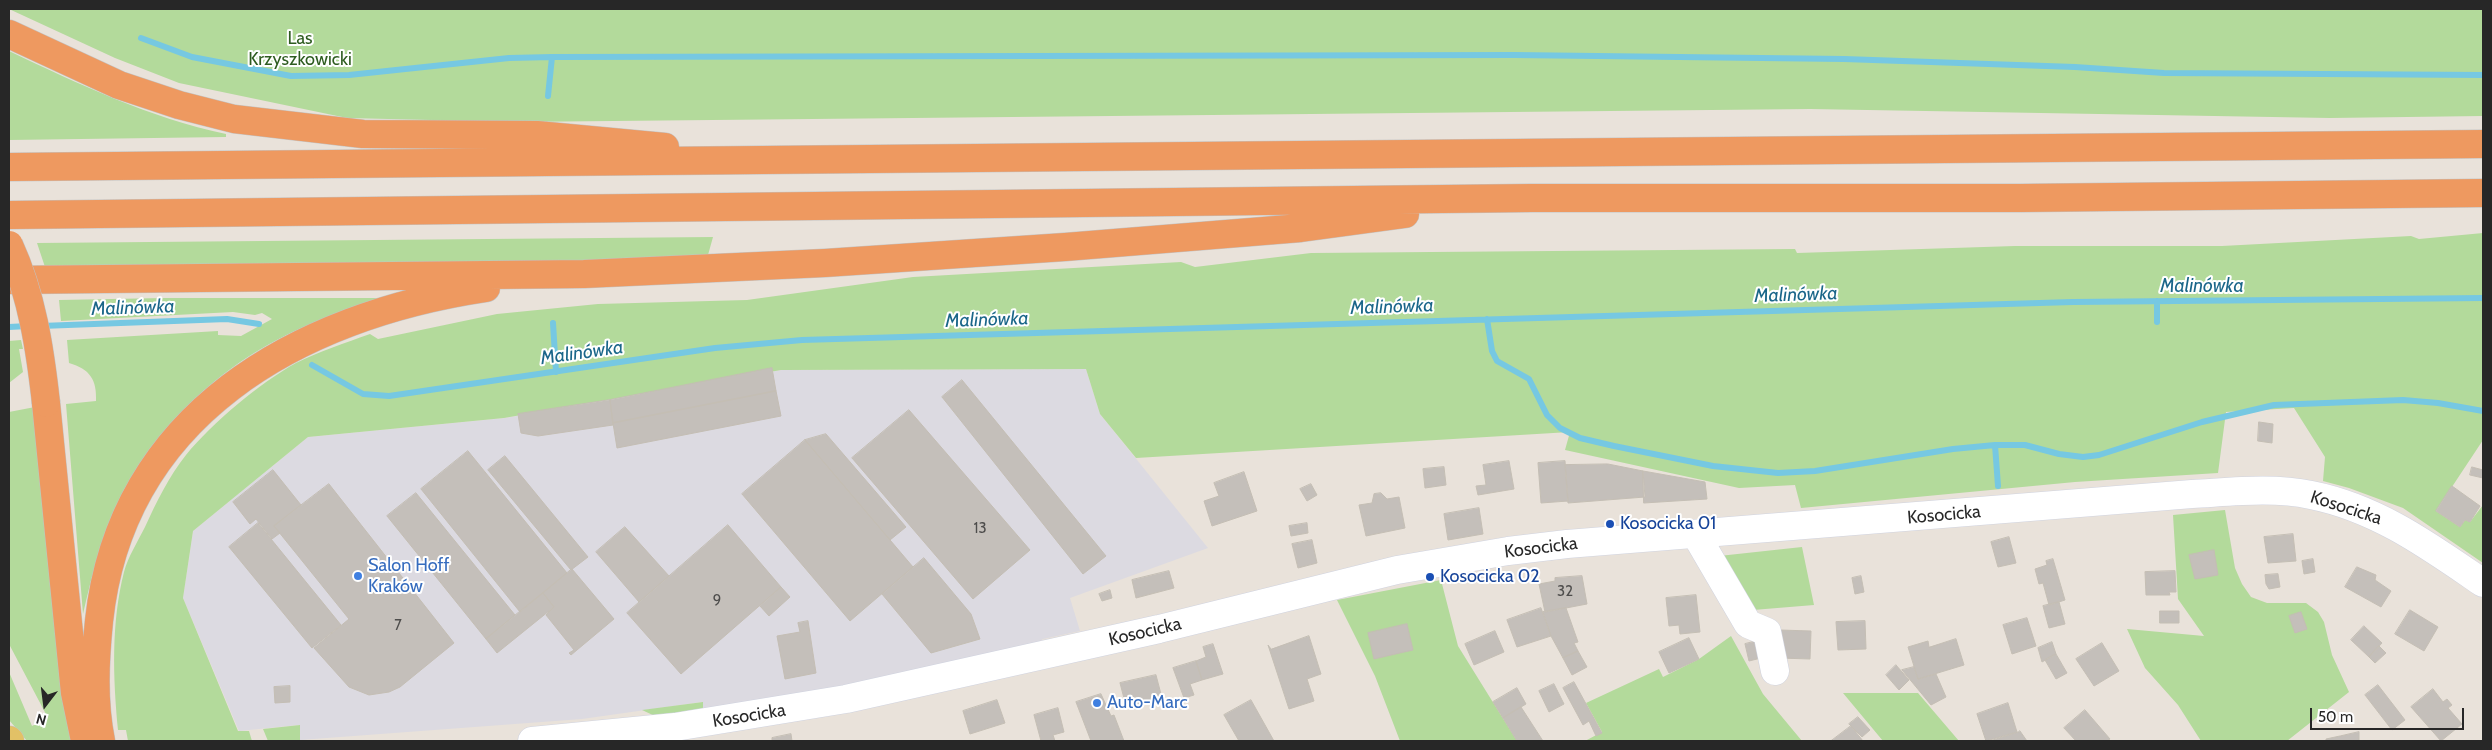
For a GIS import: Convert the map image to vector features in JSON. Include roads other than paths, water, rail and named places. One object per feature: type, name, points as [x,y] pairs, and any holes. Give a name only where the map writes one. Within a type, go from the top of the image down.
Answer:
[{"type":"highway","points":[[9,34],[119,85],[178,105],[234,119],[363,134],[537,135],[626,142],[771,160]]},
{"type":"highway","points":[[9,167],[2483,144]]},
{"type":"highway","points":[[9,215],[1532,198],[2021,198],[2483,193]]},
{"type":"highway","points":[[9,280],[584,274],[825,263],[1065,247],[1301,228],[1532,198]]},
{"type":"highway","points":[[9,245],[20,271],[38,334],[75,693],[85,741]]},
{"type":"highway","points":[[101,741],[94,664],[102,596],[110,558],[120,529],[139,492],[179,432],[238,380],[308,339],[348,322],[396,306],[472,290],[584,274]]},
{"type":"street","name":"Kosocicka","points":[[532,741],[675,727],[846,699],[1151,631],[1397,570],[1567,544],[2192,494],[2233,492],[2292,493],[2335,501],[2378,518],[2419,539],[2483,583]]},
{"type":"street","points":[[1696,535],[1748,624],[1767,632],[1775,672]]},
{"type":"waterway","points":[[141,38],[192,57],[291,76],[349,75],[509,58],[552,57]]},
{"type":"waterway","points":[[548,96],[552,57],[1514,55],[1844,59],[2075,67],[2164,73],[2483,75]]},
{"type":"waterway","name":"Malinówka","points":[[312,365],[363,394],[389,396],[715,348],[802,340],[2073,302],[2483,298]]},
{"type":"waterway","points":[[2157,301],[2157,322]]},
{"type":"waterway","name":"Malinówka","points":[[41,326],[227,319],[259,324]]},
{"type":"waterway","points":[[1487,319],[1492,351],[1497,361],[1529,379],[1547,415],[1560,428],[1580,438],[1614,446],[1713,466],[1778,473],[1815,471],[1953,449],[1995,445],[2025,445],[2059,454],[2083,457],[2099,455],[2202,422],[2274,405],[2403,400],[2438,403],[2483,411]]},
{"type":"waterway","points":[[553,323],[556,372]]},
{"type":"waterway","name":"Malinówka","points":[[9,327],[28,326]]},
{"type":"waterway","points":[[1995,445],[1998,486]]},
{"type":"place","name":"Kosocicka 01","points":[[1610,524]]},
{"type":"place","name":"Salon Hoff Kraków","points":[[358,576]]},
{"type":"place","name":"Kosocicka 02","points":[[1430,577]]},
{"type":"place","name":"Auto-Marc","points":[[1097,703]]},
{"type":"park label","name":"Las Krzyszkowicki","points":[[300,49]]}]
